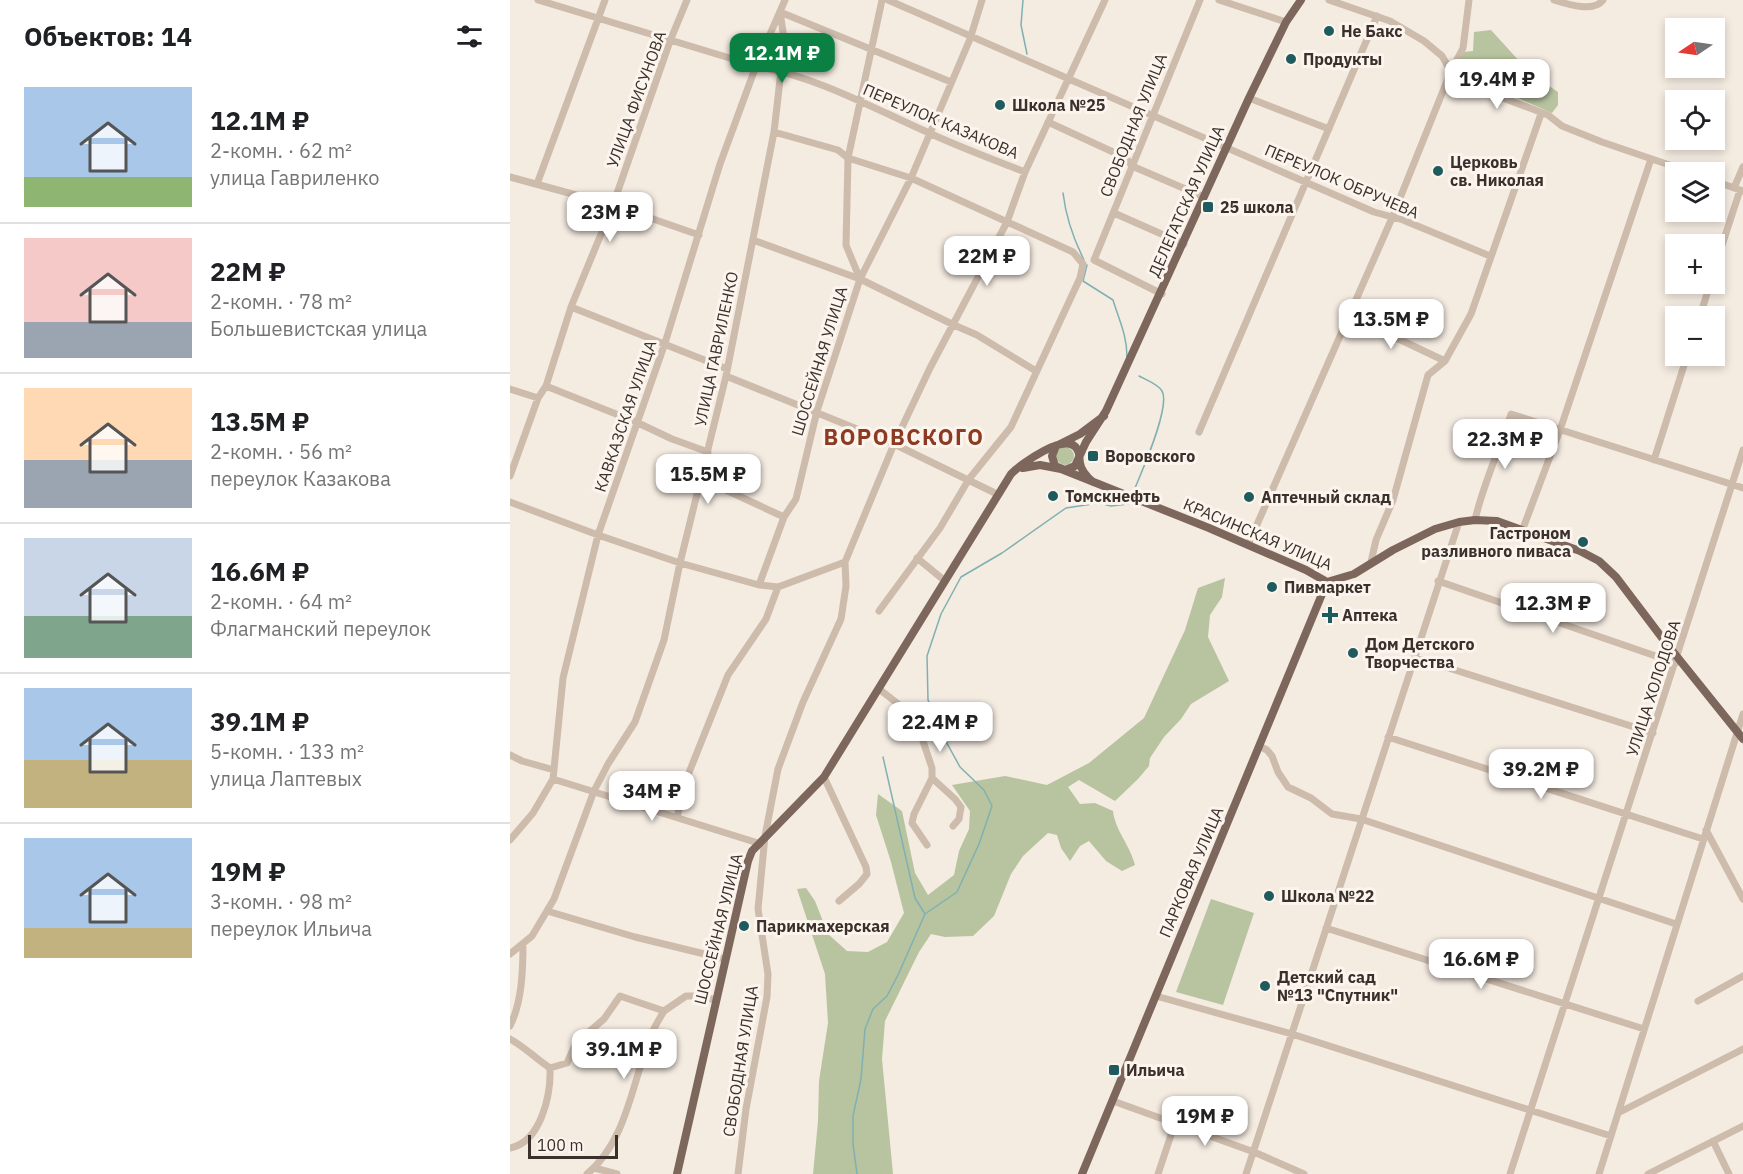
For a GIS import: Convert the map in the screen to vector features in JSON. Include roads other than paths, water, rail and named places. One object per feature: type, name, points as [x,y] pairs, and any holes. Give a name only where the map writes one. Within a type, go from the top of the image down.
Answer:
[{"type":"main road","name":"ДЕЛЕГАТСКАЯ УЛИЦА","points":[[1079,457],[1086,442],[1104,416],[1184,244],[1226,146],[1286,22],[1301,0]]},
{"type":"main road","name":"ДЕЛЕГАТСКАЯ УЛИЦА","points":[[1011,474],[1030,459],[1080,434],[1104,416]]},
{"type":"main road","points":[[1079,457],[1072,468],[1061,469],[1053,463],[1053,449],[1060,443],[1073,444],[1077,450],[1079,457],[1083,472],[1093,483]]},
{"type":"main road","name":"КРАСИНСКАЯ УЛИЦА","points":[[1011,474],[1034,465],[1061,469],[1248,545],[1306,570],[1327,582],[1354,574],[1371,562],[1435,529],[1459,522],[1497,521],[1591,556],[1608,567],[1677,660],[1743,739]]},
{"type":"main road","points":[[765,836],[824,777],[1011,474]]},
{"type":"main road","name":"ПАРКОВАЯ УЛИЦА","points":[[1082,1174],[1327,582]]},
{"type":"main road","name":"ШОССЕЙНАЯ УЛИЦА","points":[[677,1174],[748,861],[758,843],[765,836]]},
{"type":"street","name":"ПЕРЕУЛОК КАЗАКОВА","points":[[537,0],[756,66],[781,71],[860,100],[929,133],[1025,172]]},
{"type":"street","points":[[537,184],[605,0]]},
{"type":"street","name":"УЛИЦА ФИСУНОВА","points":[[510,476],[538,398],[546,386],[571,307],[613,205],[670,40],[687,0]]},
{"type":"street","name":"КАВКАЗСКАЯ УЛИЦА","points":[[554,779],[562,678],[598,536],[665,343],[720,164],[756,66],[785,0]]},
{"type":"street","name":"ШОССЕЙНАЯ УЛИЦА","points":[[759,585],[784,517],[796,499],[817,411],[860,279],[846,245],[848,158],[882,0]]},
{"type":"street","name":"ПЕРЕУЛОК ОБРУЧЕВА","points":[[888,0],[1374,212],[1403,220],[1490,256]]},
{"type":"street","points":[[860,279],[911,178],[971,35],[982,0]]},
{"type":"street","points":[[765,836],[778,769],[803,702],[841,619],[846,586],[845,562],[894,444],[930,368],[1007,222],[1025,172],[1105,0]]},
{"type":"street","name":"СВОБОДНАЯ УЛИЦА","points":[[1161,294],[1094,260],[1200,0]]},
{"type":"street","points":[[1219,0],[1286,22]]},
{"type":"street","points":[[1329,0],[1377,16],[1424,41],[1442,56],[1456,80],[1548,115],[1562,126],[1665,164]]},
{"type":"street","points":[[1248,545],[1392,218],[1451,71],[1463,48],[1469,0]]},
{"type":"street","points":[[1554,0],[1593,7],[1603,0]]},
{"type":"street","points":[[780,12],[951,82]]},
{"type":"street","name":"УЛИЦА ГАВРИЛЕНКО","points":[[510,954],[532,936],[554,899],[594,791],[635,722],[664,640],[680,563],[727,372],[774,132],[783,32],[780,12]]},
{"type":"street","points":[[1199,432],[1377,16]]},
{"type":"street","points":[[1249,98],[1329,129]]},
{"type":"street","points":[[1371,562],[1376,540],[1393,500],[1428,375],[1445,361],[1471,314],[1541,114]]},
{"type":"street","points":[[1048,122],[1126,158],[1132,166],[1204,197]]},
{"type":"street","points":[[774,132],[838,150],[848,158],[911,178],[1073,252],[1083,264],[1080,278],[1011,427],[969,479],[940,528],[879,611]]},
{"type":"street","points":[[1522,531],[1560,430],[1651,159]]},
{"type":"street","points":[[1725,235],[1739,190],[1743,167]]},
{"type":"street","points":[[510,177],[613,205],[699,235]]},
{"type":"street","points":[[1114,213],[1184,244]]},
{"type":"street","points":[[753,240],[860,279],[977,334],[1036,371]]},
{"type":"street","points":[[571,307],[665,343],[894,444],[997,494]]},
{"type":"street","points":[[1348,315],[1445,361]]},
{"type":"street","points":[[1654,460],[1684,366]]},
{"type":"street","points":[[546,386],[636,422],[672,440],[708,452]]},
{"type":"street","points":[[510,389],[538,398]]},
{"type":"street","points":[[1475,520],[1511,414],[1743,488]]},
{"type":"street","name":"УЛИЦА ХОЛОДОВА","points":[[1510,1174],[1743,450]]},
{"type":"street","points":[[702,479],[784,517]]},
{"type":"street","points":[[510,502],[598,536],[680,563],[759,585],[778,587],[845,562]]},
{"type":"street","points":[[1246,1174],[1459,522]]},
{"type":"street","points":[[917,558],[945,581]]},
{"type":"street","points":[[1438,581],[1677,660]]},
{"type":"street","points":[[677,817],[688,775],[728,675],[766,620],[778,587]]},
{"type":"street","points":[[1414,657],[1653,733]]},
{"type":"street","points":[[879,689],[902,707],[918,726],[932,768],[932,778],[914,814],[912,823],[927,845]]},
{"type":"street","points":[[1599,1174],[1743,714]]},
{"type":"street","points":[[1388,737],[1703,839]]},
{"type":"street","points":[[1259,746],[1272,756],[1288,788],[1311,798],[1332,814],[1361,819],[1676,924]]},
{"type":"street","points":[[510,755],[522,761],[554,770]]},
{"type":"street","points":[[824,777],[866,867],[867,874],[839,901]]},
{"type":"street","points":[[932,778],[961,807],[959,819],[953,826]]},
{"type":"street","points":[[510,840],[533,813],[554,779],[758,843]]},
{"type":"street","points":[[1706,830],[1743,899]]},
{"type":"street","name":"СВОБОДНАЯ УЛИЦА","points":[[738,1174],[746,1109],[767,997],[768,974],[758,909],[765,836]]},
{"type":"street","points":[[547,911],[725,959]]},
{"type":"street","points":[[1326,928],[1644,1029]]},
{"type":"street","points":[[510,1026],[520,990],[523,944]]},
{"type":"street","points":[[1698,1001],[1743,976]]},
{"type":"street","points":[[510,1039],[525,1047],[550,1068],[567,1063],[576,1042],[604,1019],[620,996],[664,1011]]},
{"type":"street","points":[[587,1174],[614,1142],[652,1032],[664,1011],[686,996],[716,1000]]},
{"type":"street","points":[[1156,996],[1292,1034],[1611,1136]]},
{"type":"street","points":[[1620,1112],[1743,1049]]},
{"type":"street","points":[[510,1148],[523,1143],[535,1130],[549,1090],[550,1068]]},
{"type":"street","points":[[1113,1101],[1254,1152],[1305,1174]]},
{"type":"street","points":[[1158,1174],[1175,1123]]},
{"type":"street","points":[[1651,1173],[1743,1126]]},
{"type":"street","points":[[1713,1141],[1729,1174]]},
{"type":"street","points":[[594,1168],[617,1174]]},
{"type":"waterway","points":[[1023,0],[1021,25],[1027,54]]},
{"type":"waterway","points":[[1063,193],[1070,228],[1084,260]]},
{"type":"waterway","points":[[1087,265],[1083,281],[1113,300],[1124,335],[1127,357]]},
{"type":"waterway","points":[[1135,488],[1159,424],[1164,399],[1162,391],[1155,384],[1139,376]]},
{"type":"waterway","points":[[925,914],[957,892],[979,844],[992,806],[984,790],[960,767],[943,736],[928,700],[927,656],[941,614],[961,577],[1002,553],[1066,508],[1099,503],[1111,506],[1128,504]]},
{"type":"waterway","points":[[857,1174],[853,1144],[853,1116],[861,1079],[865,1029],[873,1009],[887,996],[898,975],[925,914],[915,898],[883,757]]},
{"type":"place","name":"Не Бакс","points":[[1329,31]]},
{"type":"place","name":"Продукты","points":[[1291,59]]},
{"type":"place","name":"Школа №25","points":[[1000,105]]},
{"type":"place","name":"Церковь св. Николая","points":[[1438,171]]},
{"type":"place","name":"25 школа","points":[[1208,207]]},
{"type":"place","name":"Воровского","points":[[1093,456]]},
{"type":"place","name":"Томскнефть","points":[[1053,496]]},
{"type":"place","name":"Аптечный склад","points":[[1249,497]]},
{"type":"place","name":"Гастроном разливного пиваса","points":[[1583,542]]},
{"type":"place","name":"Пивмаркет","points":[[1272,587]]},
{"type":"place","name":"Аптека","points":[[1330,615]]},
{"type":"place","name":"Дом Детского Творчества","points":[[1353,653]]},
{"type":"place","name":"Школа №22","points":[[1269,896]]},
{"type":"place","name":"Парикмахерская","points":[[744,926]]},
{"type":"place","name":"Детский сад №13 \"Спутник\"","points":[[1265,986]]},
{"type":"place","name":"Ильича","points":[[1114,1070]]},
{"type":"district","name":"ВОРОВСКОГО","points":[[904,437]]}]
